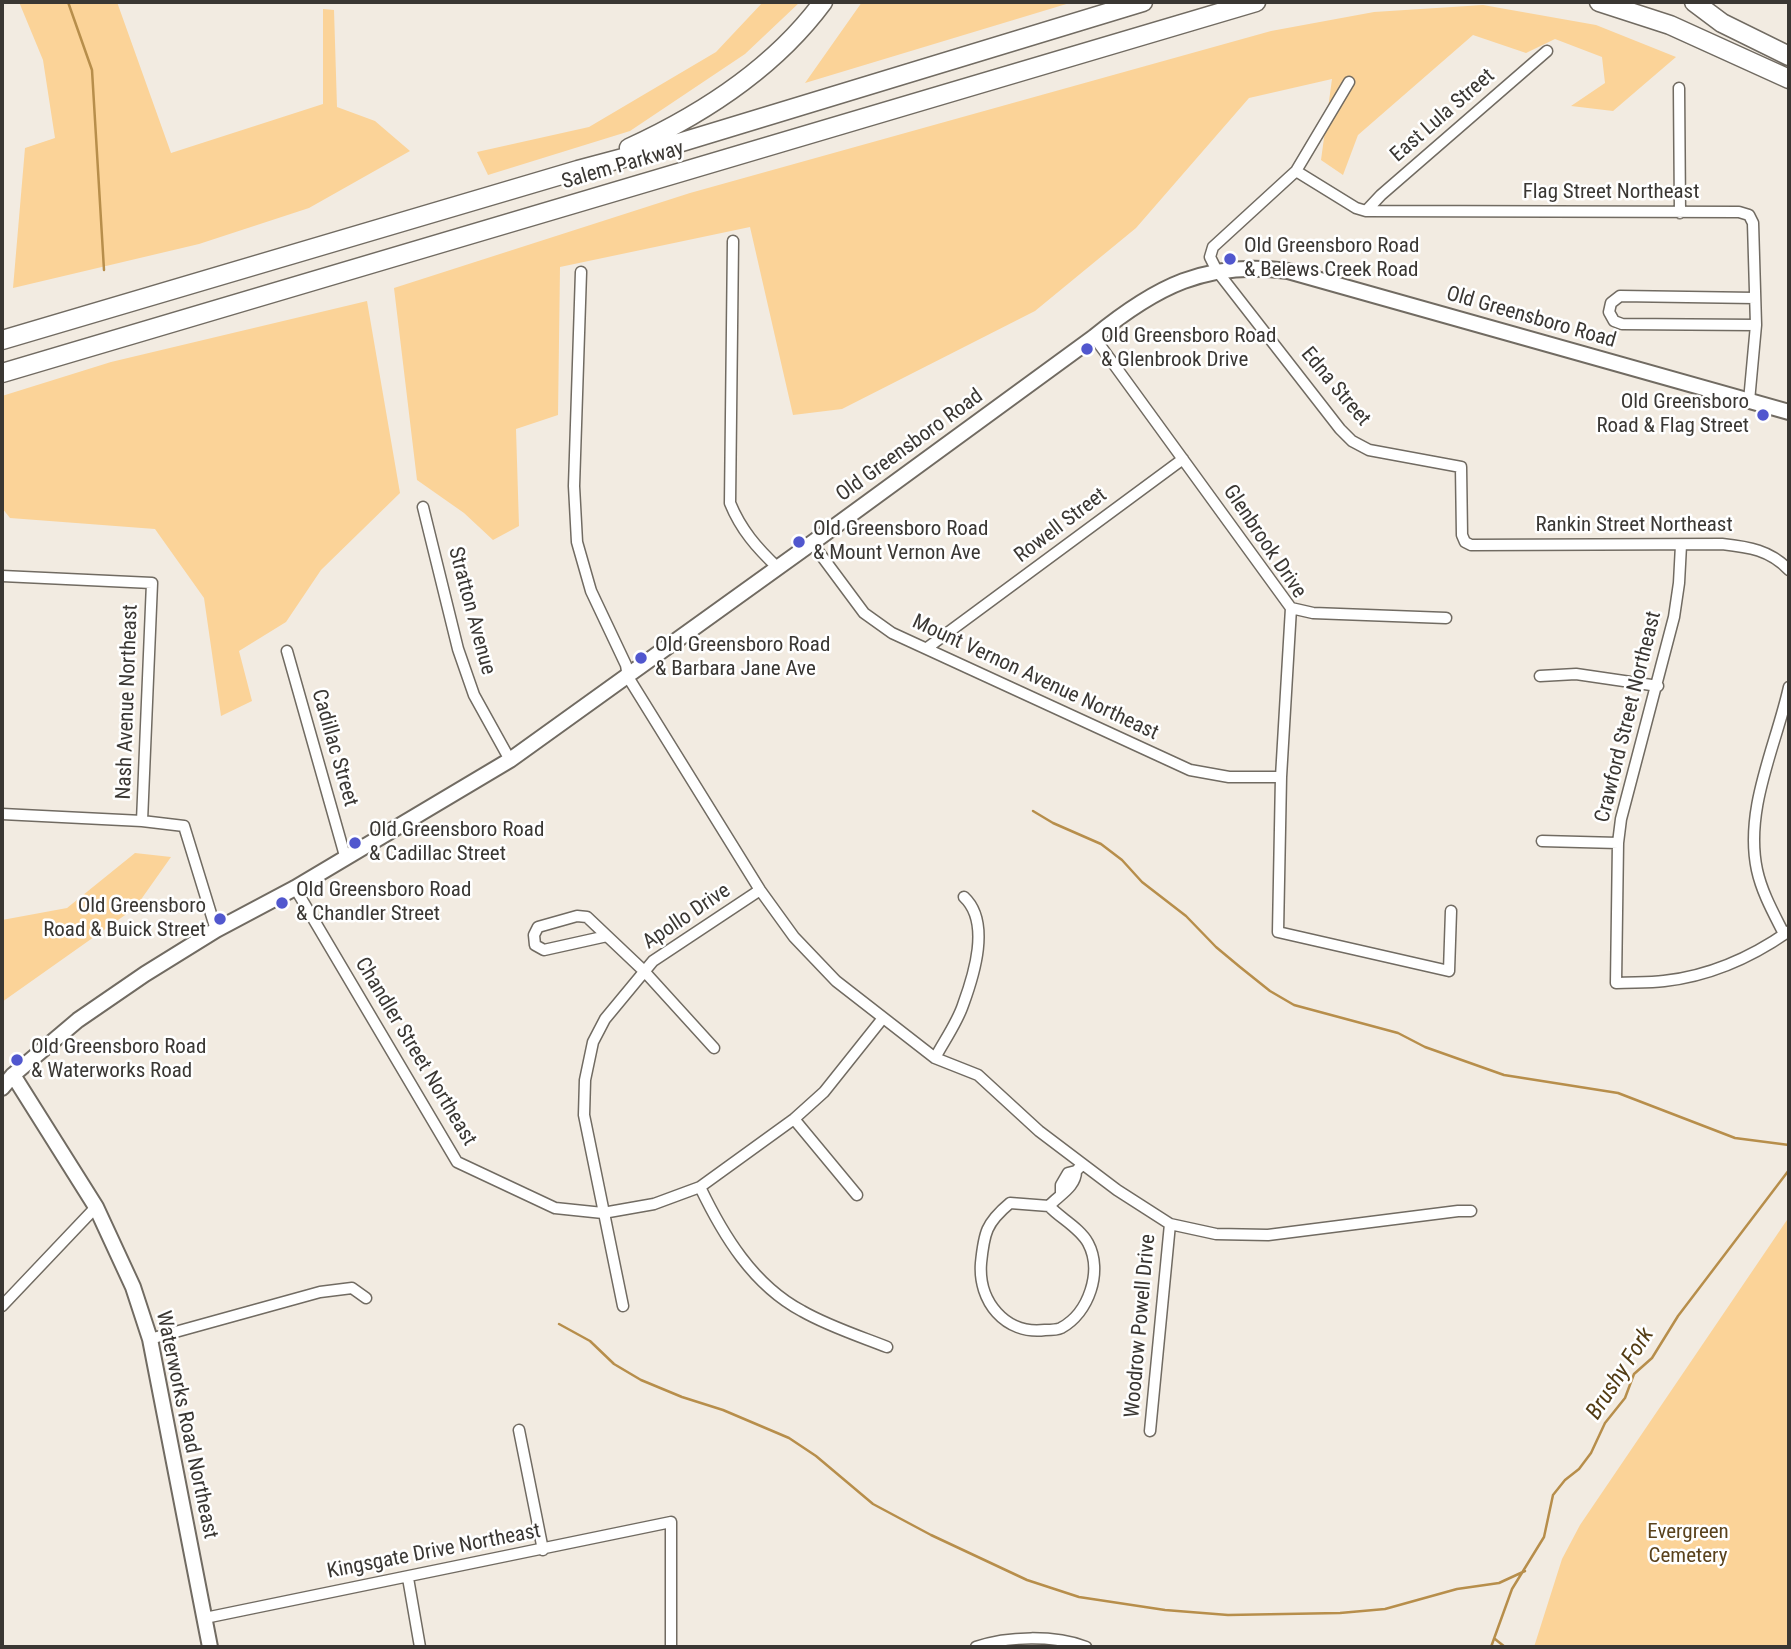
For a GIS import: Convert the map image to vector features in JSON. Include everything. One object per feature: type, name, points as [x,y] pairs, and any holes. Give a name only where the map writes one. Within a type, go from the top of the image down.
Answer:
[{"type":"highway","points":[[578,170],[649,138],[718,98],[774,54],[823,2]]},
{"type":"highway","name":"Salem Parkway","points":[[2,340],[578,170],[672,145],[1143,2]]},
{"type":"highway","name":"Salem Parkway","points":[[2,373],[1256,2]]},
{"type":"highway","points":[[1599,2],[1670,24],[1789,79]]},
{"type":"highway","points":[[1694,2],[1722,23],[1789,56]]},
{"type":"street","name":"East Lula Street","points":[[1366,211],[1547,51]]},
{"type":"street","points":[[1217,271],[1210,257],[1213,247],[1296,171],[1349,82]]},
{"type":"street","points":[[1679,88],[1680,213]]},
{"type":"street","name":"Flag Street Northeast","points":[[1296,171],[1356,208],[1366,211],[1739,212],[1749,215],[1754,223],[1755,298],[1749,401]]},
{"type":"street","points":[[733,241],[730,503],[738,522],[752,543],[778,568]]},
{"type":"street","name":"Old Greensboro Road","points":[[2,1088],[13,1075],[78,1020],[145,974],[510,760],[813,543],[1094,337],[1129,308],[1166,286],[1217,271],[1260,268],[1288,271],[1789,412]]},
{"type":"street","name":"Edna Street","points":[[1217,271],[1352,441],[1369,450],[1461,467],[1462,535],[1465,542],[1471,545]]},
{"type":"street","points":[[581,272],[574,486],[577,542],[591,592],[626,665],[628,677],[760,890],[794,937],[836,981],[935,1058],[978,1075],[1079,1168],[1170,1224],[1216,1234],[1268,1235],[1471,1211]]},
{"type":"street","points":[[1755,298],[1620,296],[1614,298],[1609,312],[1615,321],[1622,324],[1755,325]]},
{"type":"street","name":"Glenbrook Drive","points":[[1094,337],[1291,608],[1280,777],[1278,932],[1449,971],[1451,911]]},
{"type":"street","name":"Rowell Street","points":[[927,648],[1183,459]]},
{"type":"street","name":"Stratton Avenue","points":[[423,507],[458,649],[470,684],[510,760]]},
{"type":"street","name":"Mount Vernon Avenue Northeast","points":[[813,543],[864,613],[892,633],[1190,770],[1229,777],[1280,777]]},
{"type":"street","name":"Rankin Street Northeast","points":[[1471,545],[1722,544],[1749,547],[1769,553],[1789,570]]},
{"type":"street","name":"Crawford Street Northeast","points":[[1681,545],[1674,617],[1658,686],[1620,819],[1615,983],[1664,982],[1704,973],[1747,957],[1787,932]]},
{"type":"street","name":"Nash Avenue Northeast","points":[[2,576],[152,583],[142,821]]},
{"type":"street","points":[[1291,608],[1313,613],[1446,618]]},
{"type":"street","name":"Cadillac Street","points":[[287,650],[345,856]]},
{"type":"street","points":[[1540,676],[1576,674],[1658,686]]},
{"type":"street","points":[[1787,932],[1762,887],[1754,853],[1754,836],[1761,793],[1789,687]]},
{"type":"street","points":[[2,814],[142,821],[184,827],[216,930]]},
{"type":"street","points":[[1542,841],[1618,843]]},
{"type":"street","name":"Chandler Street Northeast","points":[[295,888],[457,1162],[555,1208],[603,1213],[654,1204],[700,1187],[794,1119],[824,1092],[883,1018]]},
{"type":"street","name":"Apollo Drive","points":[[623,1306],[584,1115],[583,1098],[588,1059],[598,1030],[653,961],[760,890]]},
{"type":"street","points":[[935,1058],[962,1007],[976,958],[978,926],[974,907],[964,898]]},
{"type":"street","points":[[607,936],[544,950],[535,945],[534,935],[538,927],[577,916],[587,917],[607,936],[643,971],[714,1048]]},
{"type":"street","name":"Waterworks Road Northeast","points":[[13,1075],[96,1207],[133,1287],[150,1339],[210,1647]]},
{"type":"street","points":[[794,1119],[857,1195]]},
{"type":"street","points":[[1049,1206],[1061,1193],[1067,1191],[1079,1168]]},
{"type":"street","points":[[700,1187],[716,1219],[741,1257],[770,1290],[802,1311],[887,1348]]},
{"type":"street","points":[[1010,1203],[1049,1206],[1088,1243],[1094,1265],[1091,1291],[1078,1312],[1060,1328],[1036,1331],[1015,1327],[995,1312],[984,1293],[981,1273],[984,1235],[992,1218],[1010,1203]]},
{"type":"street","points":[[2,1306],[96,1207]]},
{"type":"street","name":"Woodrow Powell Drive","points":[[1150,1431],[1170,1224]]},
{"type":"street","points":[[150,1339],[320,1292],[352,1288],[366,1298]]},
{"type":"street","points":[[519,1430],[543,1550]]},
{"type":"street","name":"Kingsgate Drive Northeast","points":[[205,1618],[671,1522],[671,1647]]},
{"type":"street","points":[[408,1578],[420,1647]]},
{"type":"street","points":[[976,1647],[1018,1639],[1050,1640],[1083,1647]]},
{"type":"green space","points":[[19,2],[117,2],[171,153],[323,104],[323,9],[334,10],[337,107],[375,121],[410,151],[309,208],[199,244],[13,288],[25,148],[55,138],[43,60]]},
{"type":"green space","points":[[763,2],[800,2],[745,54],[630,131],[488,175],[477,152],[589,127],[716,52]]},
{"type":"green space","points":[[862,2],[1073,2],[805,83]]},
{"type":"green space","points":[[1483,5],[1596,25],[1676,57],[1613,111],[1571,106],[1605,83],[1602,57],[1555,39],[1526,53],[1473,35],[1358,135],[1343,175],[1321,160],[1332,79],[1249,98],[1136,228],[1035,311],[842,409],[793,415],[750,227],[560,267],[558,415],[516,429],[519,526],[493,540],[464,513],[417,480],[394,288],[690,193],[1271,31],[1374,12]]},
{"type":"green space","points":[[367,301],[400,493],[321,570],[286,622],[239,651],[252,701],[221,716],[204,598],[155,529],[10,518],[2,508],[2,396],[111,362]]},
{"type":"green space","points":[[135,853],[171,857],[135,908],[2,1002],[2,920],[67,908]]},
{"type":"green space","name":"Evergreen Cemetery","points":[[1789,1217],[1789,1647],[1534,1647],[1562,1559],[1580,1525]]},
{"type":"waterway","points":[[68,2],[92,70],[104,270]]},
{"type":"waterway","points":[[1033,811],[1101,844],[1122,860],[1142,882],[1186,916],[1216,947],[1270,991],[1294,1005],[1398,1033],[1425,1047],[1504,1075],[1618,1093],[1735,1138],[1789,1145]]},
{"type":"waterway","name":"Brushy Fork","points":[[1491,1647],[1512,1589],[1544,1537],[1553,1495],[1591,1453],[1605,1423],[1625,1398],[1634,1374],[1652,1358],[1678,1316],[1789,1170]]},
{"type":"waterway","points":[[559,1324],[590,1341],[614,1364],[641,1380],[789,1438],[816,1456],[873,1504],[931,1535],[1027,1580],[1079,1597],[1165,1610],[1228,1615],[1340,1613],[1385,1609],[1457,1589],[1499,1583],[1525,1571]]},
{"type":"waterway","points":[[1495,1639],[1505,1647]]},
{"type":"place","name":"Old Greensboro Road & Belews Creek Road","points":[[1230,259]]},
{"type":"place","name":"Old Greensboro Road & Glenbrook Drive","points":[[1087,349]]},
{"type":"place","name":"Old Greensboro Road & Flag Street","points":[[1763,415]]},
{"type":"place","name":"Old Greensboro Road & Mount Vernon Ave","points":[[799,542]]},
{"type":"place","name":"Old Greensboro Road & Barbara Jane Ave","points":[[641,658]]},
{"type":"place","name":"Old Greensboro Road & Cadillac Street","points":[[355,843]]},
{"type":"place","name":"Old Greensboro Road & Chandler Street","points":[[282,903]]},
{"type":"place","name":"Old Greensboro Road & Buick Street","points":[[220,919]]},
{"type":"place","name":"Old Greensboro Road & Waterworks Road","points":[[17,1060]]}]
